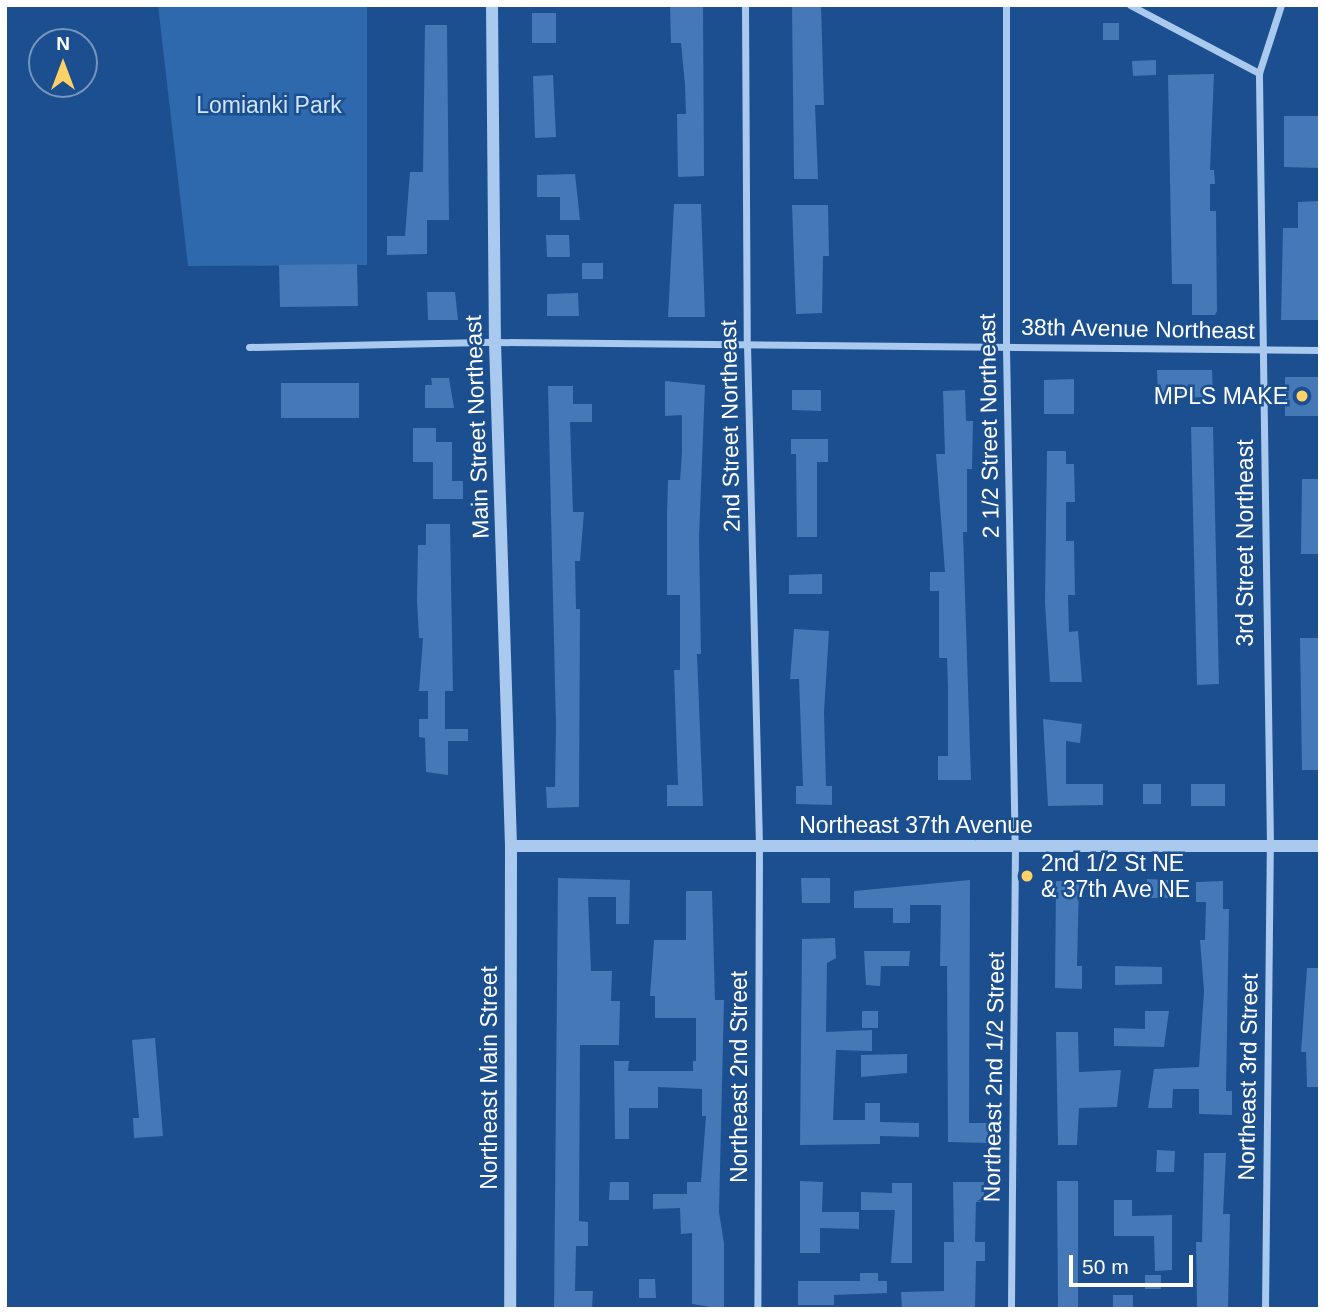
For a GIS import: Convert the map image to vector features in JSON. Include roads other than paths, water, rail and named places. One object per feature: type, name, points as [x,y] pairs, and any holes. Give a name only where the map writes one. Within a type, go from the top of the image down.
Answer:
[{"type":"street","name":"Main Street Northeast","points":[[492,5],[495,342],[511,846]]},
{"type":"street","name":"2nd Street Northeast","points":[[745,5],[747,344],[759,846]]},
{"type":"street","name":"2 1/2 Street Northeast","points":[[1006,5],[1006,347],[1015,846]]},
{"type":"street","points":[[1130,5],[1259,73]]},
{"type":"street","name":"3rd Street Northeast","points":[[1270,846],[1259,73],[1281,5]]},
{"type":"street","name":"38th Avenue Northeast","points":[[249,347],[495,342],[1320,350]]},
{"type":"street","name":"Northeast 37th Avenue","points":[[511,846],[1320,845]]},
{"type":"street","name":"Northeast Main Street","points":[[510,1309],[511,846]]},
{"type":"street","name":"Northeast 2nd Street","points":[[757,1309],[759,846]]},
{"type":"street","name":"Northeast 2nd 1/2 Street","points":[[1011,1309],[1015,846]]},
{"type":"street","name":"Northeast 3rd Street","points":[[1265,1309],[1270,846]]},
{"type":"place","name":"MPLS MAKE","points":[[1302,396]]},
{"type":"place","name":"2nd 1/2 St NE & 37th Ave NE","points":[[1027,876]]},
{"type":"park label","name":"Lomianki Park","points":[[269,105]]}]
